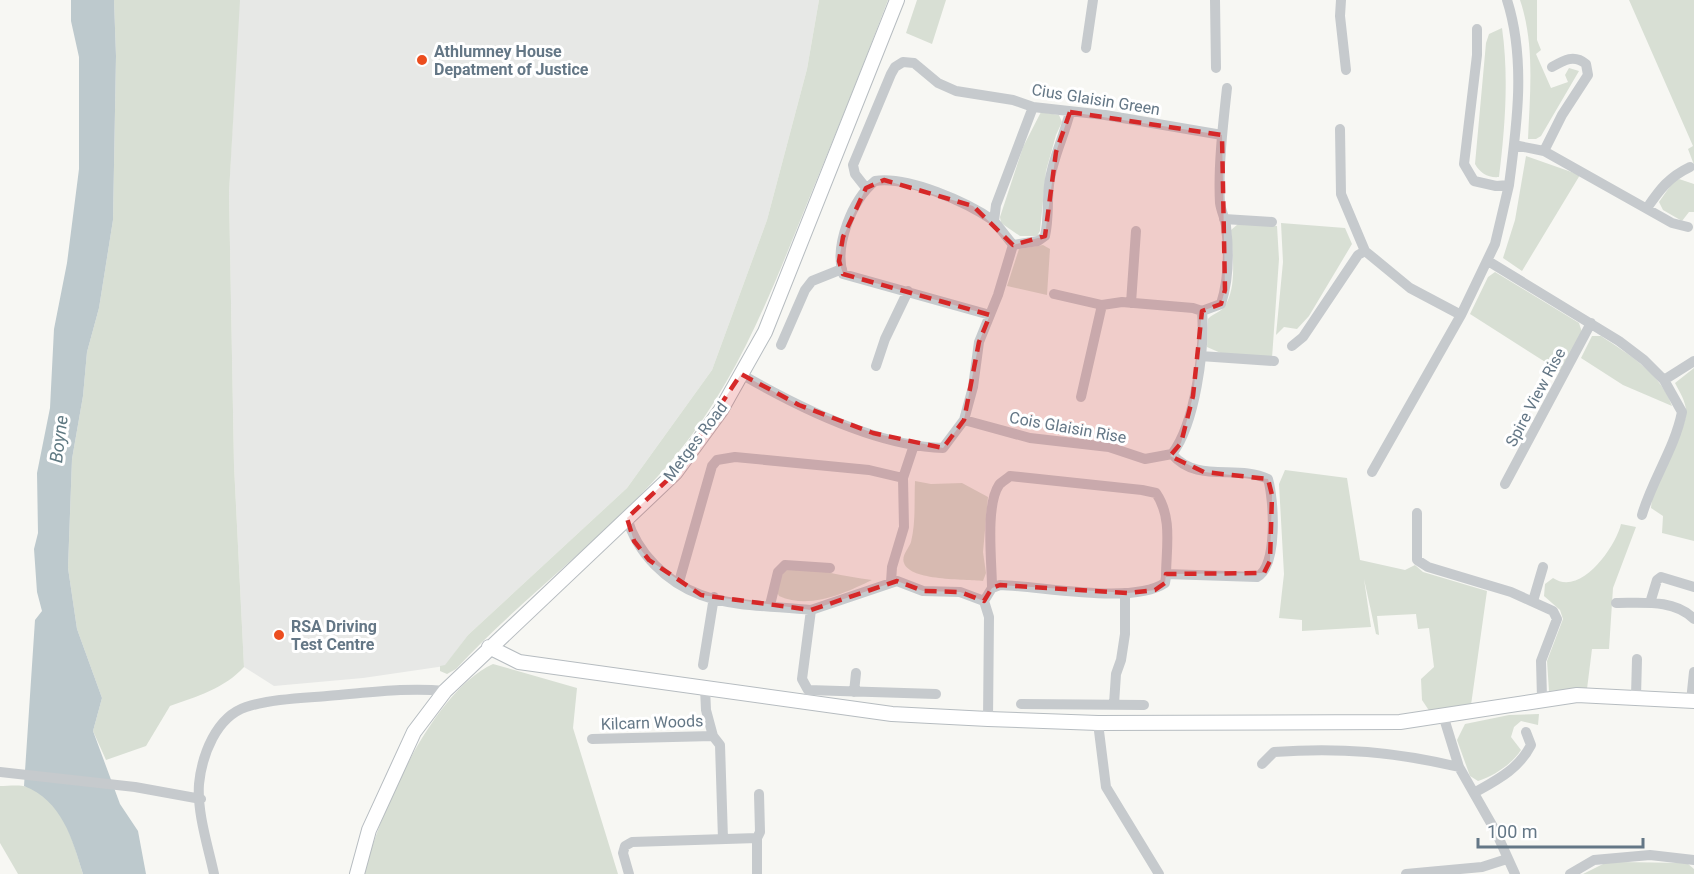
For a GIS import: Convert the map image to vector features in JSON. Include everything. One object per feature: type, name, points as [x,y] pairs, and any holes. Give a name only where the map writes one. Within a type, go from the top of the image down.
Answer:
[{"type":"street","name":"Metges Road","points":[[357,874],[369,830],[414,732],[445,691],[675,473],[721,410],[765,332],[897,0]]},
{"type":"street","points":[[1086,48],[1092,0]]},
{"type":"street","points":[[1215,0],[1216,68]]},
{"type":"street","points":[[1341,0],[1340,16],[1346,70]]},
{"type":"street","points":[[1372,472],[1461,315],[1488,261],[1503,215],[1514,145],[1517,60],[1514,26],[1507,0]]},
{"type":"street","points":[[1477,29],[1477,55],[1464,164],[1474,181],[1496,186],[1509,185]]},
{"type":"street","points":[[1544,151],[1562,115],[1588,75],[1586,64],[1577,59],[1567,59],[1552,67]]},
{"type":"street","name":"Cius Glaisin Green","points":[[866,188],[855,174],[853,165],[891,74],[895,67],[903,62],[914,63],[938,82],[956,91],[1013,100],[1033,107],[1105,115],[1222,135]]},
{"type":"street","points":[[1054,294],[1102,305],[1131,303],[1193,308],[1202,311],[1221,304],[1225,290],[1227,248],[1220,205],[1222,135],[1227,87]]},
{"type":"street","points":[[994,221],[1004,183],[1033,107]]},
{"type":"street","points":[[1013,245],[1038,241],[1045,236],[1049,185],[1056,152],[1070,112]]},
{"type":"street","points":[[1340,129],[1341,194],[1365,251],[1410,288],[1461,315]]},
{"type":"street","points":[[1514,145],[1544,151],[1672,223],[1689,226]]},
{"type":"street","points":[[1647,208],[1673,175],[1690,167]]},
{"type":"street","points":[[990,315],[843,274],[839,261],[843,237],[866,188],[875,181],[884,180],[907,184],[973,206],[994,221],[1013,245]]},
{"type":"street","points":[[1224,219],[1272,222]]},
{"type":"street","points":[[1131,303],[1136,231]]},
{"type":"street","points":[[741,374],[799,405],[873,433],[914,445],[943,448],[964,420],[973,387],[979,342],[1013,245]]},
{"type":"street","points":[[1292,346],[1303,337],[1358,255],[1365,251]]},
{"type":"street","points":[[1488,261],[1619,340],[1664,380],[1682,412],[1679,427],[1653,484],[1642,515]]},
{"type":"street","points":[[782,345],[805,290],[812,281],[842,269]]},
{"type":"street","points":[[876,366],[885,339],[908,291]]},
{"type":"street","points":[[1081,397],[1102,305]]},
{"type":"street","points":[[1166,574],[1257,576],[1264,573],[1270,561],[1272,495],[1268,479],[1259,474],[1204,472],[1187,468],[1172,454],[1181,443],[1200,356],[1202,311]]},
{"type":"street","name":"Spire View Rise","points":[[1506,484],[1591,323]]},
{"type":"street","points":[[1200,356],[1274,361]]},
{"type":"street","points":[[1664,380],[1694,361]]},
{"type":"street","name":"Cois Glaisin Rise","points":[[964,420],[1030,438],[1108,447],[1145,459],[1172,454]]},
{"type":"street","points":[[891,582],[892,567],[904,527],[903,478],[914,445]]},
{"type":"street","points":[[678,582],[712,466],[717,460],[735,457],[846,468],[903,478]]},
{"type":"street","points":[[988,719],[988,617],[984,601],[992,588],[989,551],[994,500],[999,485],[1010,477],[1156,493],[1167,514],[1165,583],[1155,590],[1125,593],[1013,585],[992,588]]},
{"type":"street","points":[[1418,513],[1418,560],[1428,567],[1533,601],[1553,611],[1557,620],[1541,661],[1542,698]]},
{"type":"street","points":[[627,518],[634,541],[650,560],[678,582],[701,595],[812,610],[897,581],[923,591],[960,592],[984,601]]},
{"type":"street","points":[[770,605],[778,572],[785,565],[830,568]]},
{"type":"street","points":[[1533,601],[1543,567]]},
{"type":"street","points":[[1650,603],[1657,580],[1661,576],[1694,587]]},
{"type":"street","points":[[1114,704],[1114,687],[1125,634],[1125,593]]},
{"type":"street","points":[[703,665],[714,597]]},
{"type":"street","points":[[1616,603],[1650,603],[1684,609],[1694,619]]},
{"type":"street","points":[[812,610],[802,679],[808,690],[936,694]]},
{"type":"street","points":[[489,647],[519,663],[892,714],[1098,723],[1400,722],[1577,694],[1693,701],[1694,672]]},
{"type":"street","points":[[1636,696],[1637,658]]},
{"type":"street","points":[[854,692],[856,673]]},
{"type":"street","points":[[214,874],[199,785],[215,732],[227,716],[246,707],[313,698],[421,688],[445,691]]},
{"type":"street","name":"Kilcarn Woods","points":[[705,688],[706,710],[713,736],[720,745],[723,838]]},
{"type":"street","points":[[1021,704],[1144,705]]},
{"type":"street","points":[[1443,715],[1459,767],[1496,832],[1515,874]]},
{"type":"street","points":[[1098,723],[1106,787],[1119,813],[1159,873]]},
{"type":"street","points":[[1474,793],[1503,777],[1524,758],[1531,745],[1526,732]]},
{"type":"street","name":"Kilcarn Woods","points":[[592,739],[713,736]]},
{"type":"street","points":[[1262,764],[1274,752],[1308,749],[1372,750],[1459,767]]},
{"type":"street","points":[[0,772],[129,786],[201,799]]},
{"type":"street","points":[[757,874],[757,838],[760,832],[759,794]]},
{"type":"street","points":[[629,874],[623,853],[625,846],[632,842],[757,838]]},
{"type":"street","points":[[1570,874],[1594,860],[1650,855],[1694,860]]},
{"type":"street","points":[[1406,874],[1482,867],[1507,859]]},
{"type":"highlighted area","points":[[1070,112],[1222,135],[1225,290],[1221,304],[1202,311],[1193,396],[1181,443],[1170,456],[1204,472],[1268,479],[1272,495],[1270,561],[1264,573],[1166,574],[1165,583],[1155,590],[1128,593],[1000,585],[992,588],[984,601],[960,592],[923,591],[897,581],[811,610],[701,595],[649,560],[634,541],[627,518],[675,473],[741,374],[799,405],[873,433],[943,448],[964,420],[979,342],[990,315],[843,274],[839,261],[843,237],[866,188],[884,180],[973,206],[1013,245],[1045,236],[1056,152]]},
{"type":"shaded area","points":[[114,0],[240,0],[229,193],[234,465],[244,667],[219,686],[170,706],[146,746],[106,760],[93,731],[102,698],[77,629],[68,568],[72,459],[83,396],[87,352],[99,308],[113,220],[116,56]]},
{"type":"shaded area","points":[[239,0],[819,0],[807,69],[767,220],[712,370],[627,488],[468,635],[445,666],[363,678],[274,686],[244,667],[234,465],[229,193]]},
{"type":"shaded area","points":[[819,0],[888,0],[780,271],[751,335],[718,397],[677,454],[625,511],[483,641],[456,669],[447,674],[440,671],[440,666],[445,665],[468,635],[627,488],[712,370],[767,220],[807,69]]},
{"type":"shaded area","points":[[917,0],[946,0],[932,44],[906,33]]},
{"type":"shaded area","points":[[1520,0],[1537,0],[1537,40],[1541,50],[1536,54],[1551,88],[1568,82],[1565,75],[1569,68],[1579,71],[1541,136],[1536,139],[1528,139],[1530,51]]},
{"type":"shaded area","points":[[1629,0],[1694,0],[1694,165],[1688,149],[1693,146]]},
{"type":"shaded area","points":[[1502,28],[1505,65],[1503,140],[1499,177],[1491,177],[1479,170],[1475,164],[1486,43],[1489,34]]},
{"type":"shaded area","points":[[1041,112],[1059,115],[1062,122],[1046,171],[1040,231],[1037,236],[1020,236],[1001,223],[1000,217],[1023,147]]},
{"type":"shaded area","points":[[1526,156],[1580,175],[1522,271],[1503,258],[1515,220]]},
{"type":"shaded area","points":[[1679,179],[1694,184],[1694,212],[1689,212],[1682,221],[1663,210],[1659,202],[1673,182]]},
{"type":"shaded area","points":[[1281,223],[1345,228],[1352,244],[1309,316],[1297,329],[1284,327],[1276,335],[1283,262]]},
{"type":"shaded area","points":[[1238,224],[1277,226],[1279,259],[1272,358],[1223,354],[1207,347],[1208,319],[1221,311],[1231,290],[1233,270],[1231,230]]},
{"type":"shaded area","points":[[1043,245],[1050,249],[1047,295],[1007,286],[1019,249]]},
{"type":"shaded area","points":[[1495,272],[1579,323],[1582,332],[1561,372],[1470,314],[1488,277]]},
{"type":"shaded area","points":[[1592,336],[1601,336],[1642,365],[1660,384],[1672,406],[1623,385],[1581,358]]},
{"type":"shaded area","points":[[1694,368],[1694,541],[1662,533],[1663,516],[1651,508],[1652,497],[1685,421],[1684,402],[1675,383]]},
{"type":"shaded area","points":[[1285,470],[1347,478],[1360,560],[1405,570],[1415,565],[1423,572],[1487,591],[1471,705],[1430,712],[1422,700],[1421,679],[1434,667],[1429,628],[1418,629],[1416,614],[1377,616],[1379,635],[1376,634],[1364,579],[1371,627],[1302,631],[1302,620],[1279,618],[1284,574],[1279,484]]},
{"type":"shaded area","points":[[915,481],[931,484],[962,483],[988,497],[983,552],[986,573],[983,581],[927,576],[908,569],[904,558],[914,527]]},
{"type":"shaded area","points":[[1621,524],[1636,527],[1613,588],[1609,649],[1592,649],[1587,689],[1549,691],[1547,661],[1563,619],[1560,610],[1544,596],[1545,584],[1553,578],[1564,582],[1575,581],[1586,575],[1605,556]]},
{"type":"shaded area","points":[[789,568],[811,569],[872,580],[815,601],[791,600],[779,596],[777,592],[782,573]]},
{"type":"shaded area","points":[[493,664],[577,688],[573,728],[618,874],[364,874],[382,819],[412,756],[430,726],[449,700],[471,679]]},
{"type":"shaded area","points":[[1539,714],[1538,725],[1521,721],[1514,727],[1511,737],[1521,750],[1508,765],[1478,781],[1470,776],[1457,740],[1465,724],[1509,715]]},
{"type":"shaded area","points":[[0,786],[23,786],[36,790],[47,798],[64,821],[83,874],[18,874],[0,843]]},
{"type":"shaded area","points":[[1605,863],[1687,863],[1694,869],[1694,874],[1583,874]]},
{"type":"water","name":"Boyne","points":[[71,0],[114,0],[116,56],[113,220],[99,308],[87,352],[83,396],[72,459],[68,568],[77,629],[102,698],[93,731],[120,804],[138,831],[146,874],[83,874],[64,822],[48,801],[24,786],[35,620],[42,611],[37,592],[34,549],[38,533],[37,473],[50,408],[54,329],[67,263],[79,169],[79,57],[71,21]]},
{"type":"place","name":"Athlumney House Depatment of Justice","points":[[422,60]]},
{"type":"place","name":"RSA Driving Test Centre","points":[[279,635]]}]
